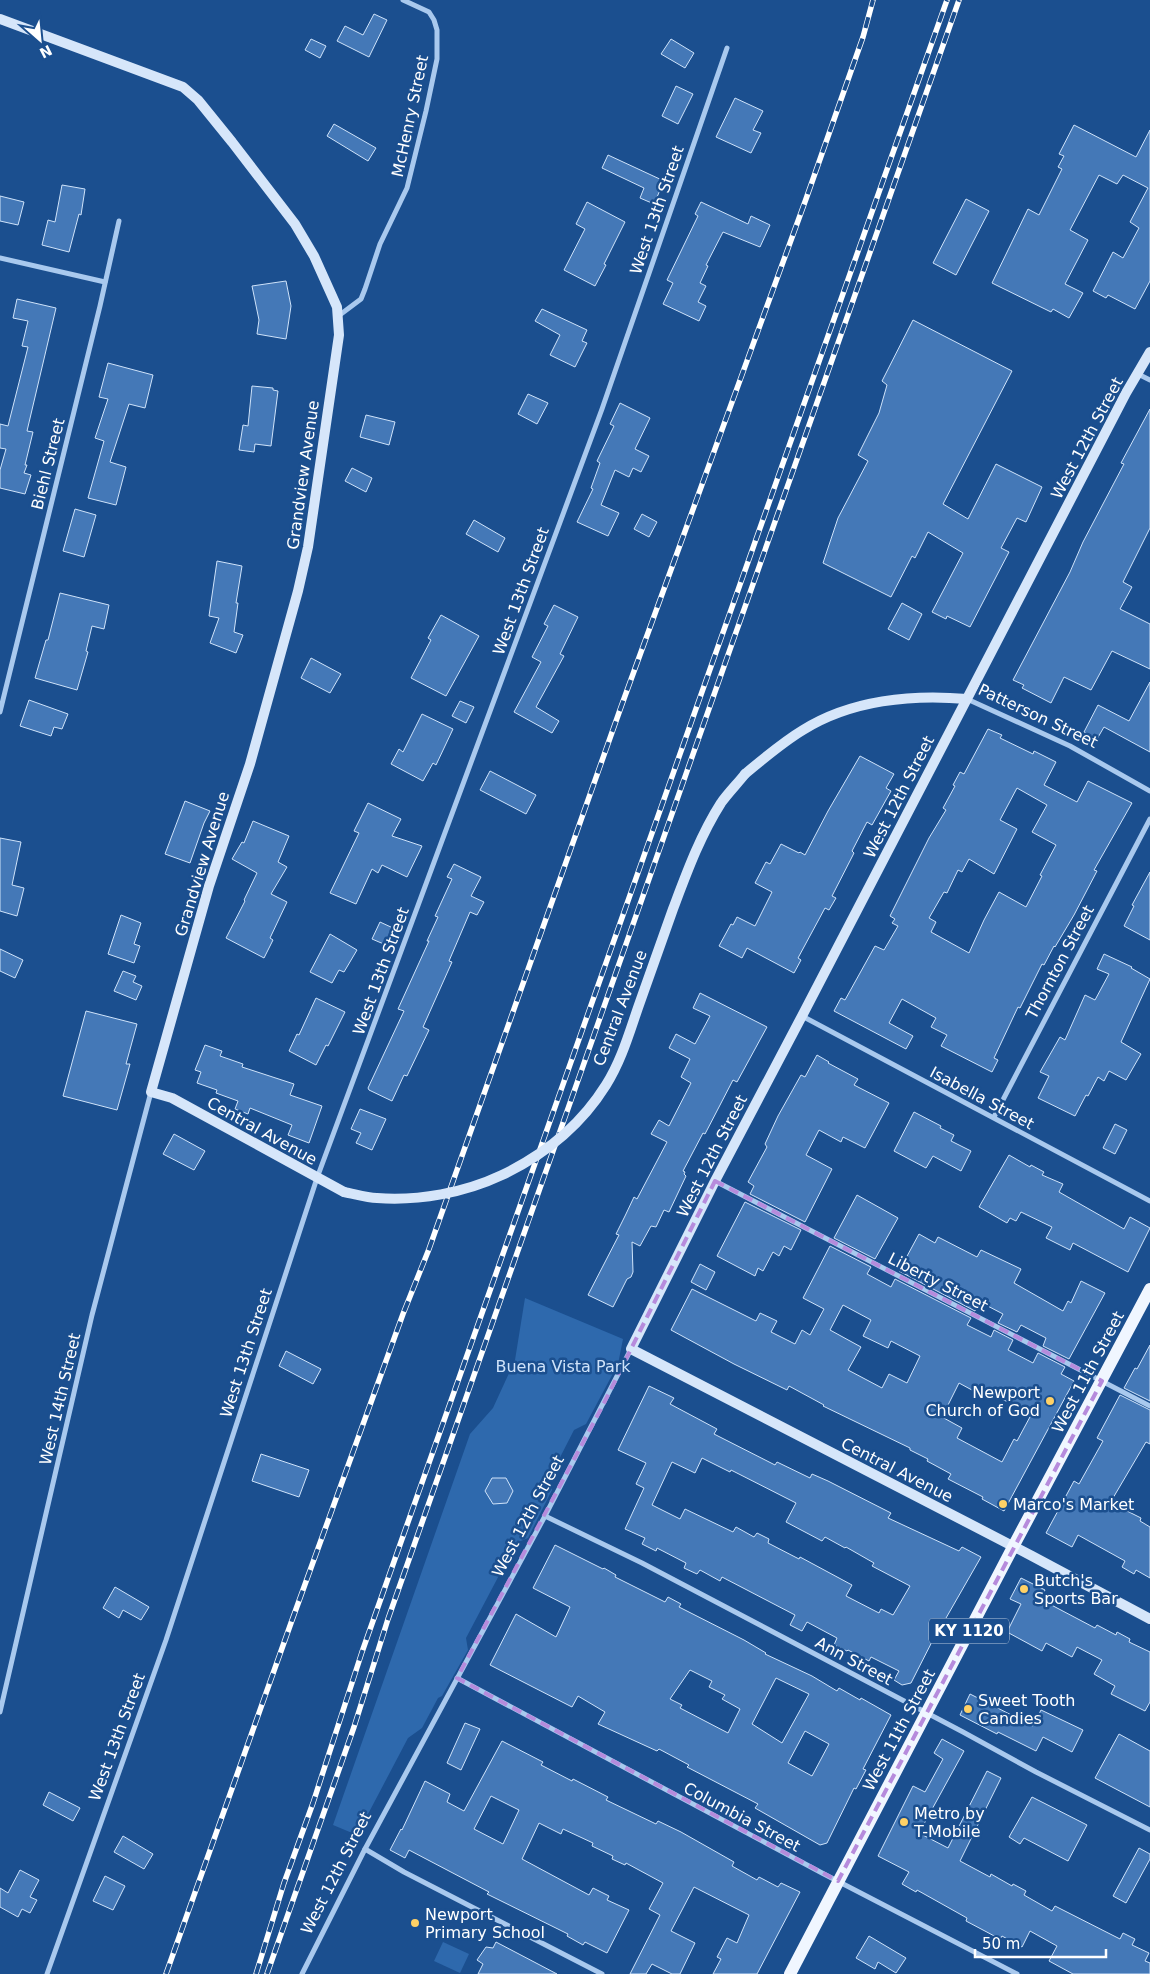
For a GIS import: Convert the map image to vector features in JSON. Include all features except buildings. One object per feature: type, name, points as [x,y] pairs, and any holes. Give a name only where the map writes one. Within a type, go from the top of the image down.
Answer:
[{"type":"main road","name":"West 11th Street","points":[[790,1974],[1150,1289]]},
{"type":"street","name":"McHenry Street","points":[[337,317],[361,299],[380,244],[407,188],[437,59],[437,30],[434,20],[428,12],[403,0]]},
{"type":"street","name":"Grandview Avenue","points":[[0,19],[183,87],[198,100],[295,224],[338,306],[338,335],[324,441],[308,547],[300,582],[250,764],[209,886],[151,1092]]},
{"type":"street","name":"West 13th Street","points":[[47,1974],[184,1585],[248,1383],[317,1178],[602,409],[727,48]]},
{"type":"street","name":"Biehl Street","points":[[0,712],[119,221]]},
{"type":"street","points":[[0,258],[105,282]]},
{"type":"street","name":"West 12th Street","points":[[302,1974],[365,1848],[545,1516],[715,1181],[1126,393],[1150,352]]},
{"type":"street","points":[[1138,374],[1150,380]]},
{"type":"street","name":"Patterson Street","points":[[746,774],[805,728],[837,714],[877,702],[909,697],[941,696],[967,699],[1070,746],[1150,790]]},
{"type":"street","name":"Central Avenue","points":[[151,1092],[172,1098],[344,1192],[376,1198],[407,1199],[444,1194],[482,1185],[514,1169],[542,1152],[568,1132],[607,1084],[624,1048],[691,860],[707,826],[722,801],[746,774]]},
{"type":"street","name":"Thornton Street","points":[[994,1117],[1150,819]]},
{"type":"street","name":"Isabella Street","points":[[802,1016],[1150,1201]]},
{"type":"street","name":"West 14th Street","points":[[0,1712],[92,1315],[151,1092]]},
{"type":"street","name":"Liberty Street","points":[[715,1181],[1150,1406]]},
{"type":"street","name":"Central Avenue","points":[[630,1349],[1150,1619]]},
{"type":"street","name":"Ann Street","points":[[545,1516],[658,1572],[1036,1772],[1150,1830]]},
{"type":"street","name":"Columbia Street","points":[[457,1678],[838,1881],[1018,1974]]},
{"type":"street","points":[[365,1848],[404,1872],[602,1974]]},
{"type":"highlighted area","points":[[715,1181],[1102,1381],[838,1881],[457,1678],[602,1407]]},
{"type":"green space","name":"Buena Vista Park","points":[[525,1298],[623,1339],[618,1364],[586,1424],[574,1430],[550,1477],[552,1490],[528,1538],[516,1543],[466,1638],[468,1650],[422,1728],[408,1738],[357,1835],[333,1825],[470,1434],[493,1408],[515,1360]]},
{"type":"green space","points":[[443,1942],[469,1954],[460,1973],[434,1961]]},
{"type":"railway","points":[[166,1974],[403,1314],[429,1249],[621,707],[806,199],[863,37],[873,0]]},
{"type":"railway","points":[[256,1974],[284,1883],[313,1803],[362,1652],[947,0]]},
{"type":"railway","points":[[267,1974],[354,1727],[388,1619],[959,0]]},
{"type":"place","name":"Newport Church of God","points":[[1050,1401]]},
{"type":"place","name":"Marco's Market","points":[[1003,1504]]},
{"type":"place","name":"Butch's Sports Bar","points":[[1024,1589]]},
{"type":"place","name":"Sweet Tooth Candies","points":[[968,1709]]},
{"type":"place","name":"Metro by T-Mobile","points":[[904,1822]]},
{"type":"place","name":"Newport Primary School","points":[[415,1923]]}]
